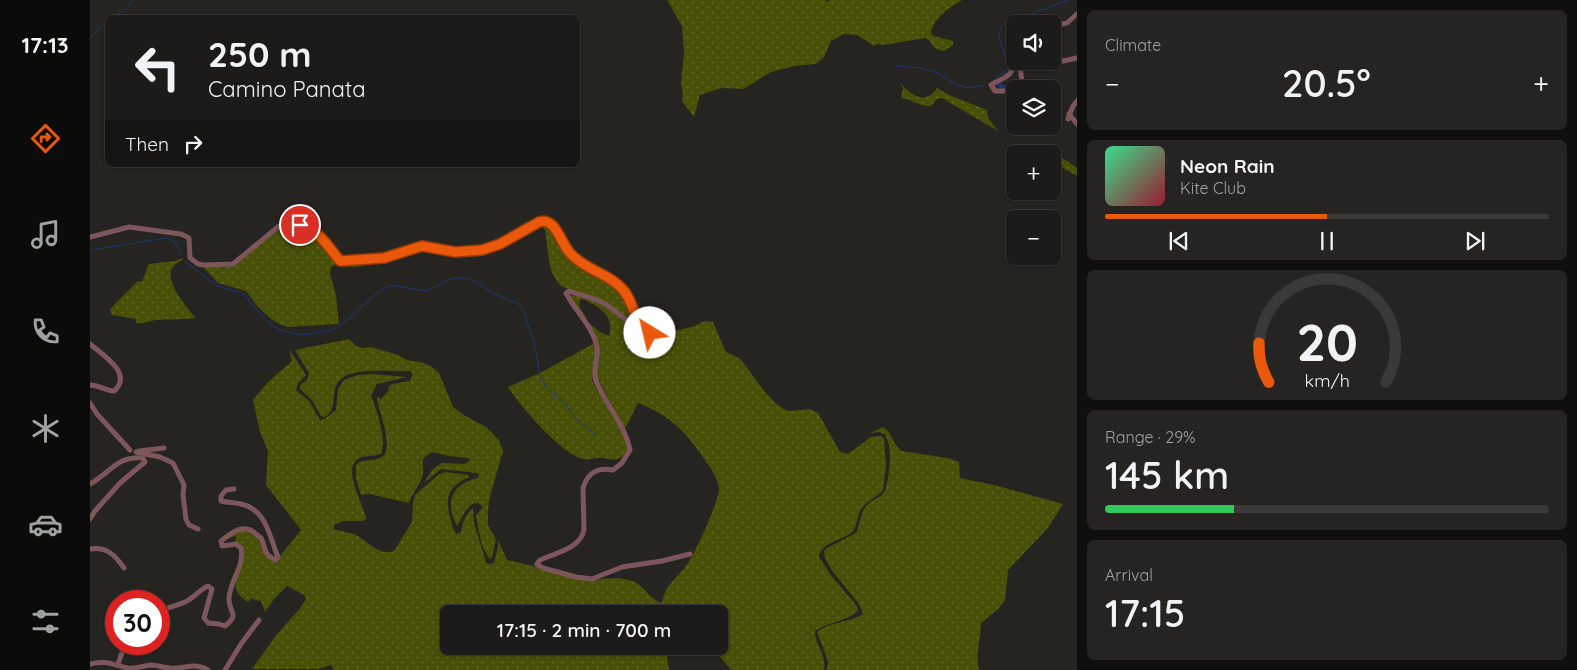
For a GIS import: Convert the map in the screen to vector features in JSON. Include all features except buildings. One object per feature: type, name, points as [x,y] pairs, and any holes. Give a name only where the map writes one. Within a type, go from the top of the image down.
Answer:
[{"type":"street","points":[[1061,24],[1068,22],[1077,14]]},
{"type":"street","points":[[1061,61],[1063,62],[1077,58]]},
{"type":"street","points":[[1006,91],[994,90],[991,85],[1009,75],[1013,70]]},
{"type":"street","points":[[1077,101],[1068,116],[1077,124]]},
{"type":"street","points":[[90,238],[129,227],[181,234],[189,238],[190,258],[198,264],[232,264],[279,226],[300,225],[323,238],[340,261],[384,258],[422,246],[455,252],[482,250],[500,244],[544,220],[550,222],[573,257],[619,285],[625,292],[637,318],[650,333],[638,330],[624,321],[606,304],[568,291],[566,293],[586,321],[593,335],[598,353],[594,368],[596,379],[624,430],[630,450],[622,464],[613,470],[603,468],[597,470],[585,482],[583,494],[584,534],[581,539],[540,560],[538,564],[543,568],[576,577],[592,579],[614,569],[690,554]]},
{"type":"street","points":[[90,344],[117,368],[122,379],[120,386],[114,391],[90,385]]},
{"type":"street","points":[[90,403],[97,414],[130,450]]},
{"type":"street","points":[[132,457],[132,453],[164,448]]},
{"type":"street","points":[[136,452],[160,457],[173,463],[184,485],[183,495],[186,519],[189,525],[198,528]]},
{"type":"street","points":[[90,484],[118,463],[132,457],[143,458],[145,462],[120,483],[90,518]]},
{"type":"street","points":[[170,608],[184,603],[208,586],[212,589],[204,618],[208,623],[224,626],[231,621],[234,613],[230,606],[229,598],[243,555],[241,548],[236,544],[222,546],[221,541],[241,528],[252,531],[261,538],[264,552],[270,558],[276,560],[278,557],[268,527],[261,516],[251,508],[241,504],[221,501],[221,496],[226,490],[234,489]]},
{"type":"street","points":[[90,549],[100,547],[109,551],[124,568]]},
{"type":"street","points":[[225,670],[259,620]]},
{"type":"street","points":[[118,664],[121,655]]},
{"type":"street","points":[[90,664],[100,662],[118,664],[127,668],[158,665],[171,669],[199,665],[208,670]]},
{"type":"green space","points":[[667,0],[825,0],[827,2],[830,0],[962,0],[943,14],[933,27],[931,33],[933,36],[953,41],[953,45],[944,51],[934,47],[926,38],[883,45],[877,44],[874,46],[857,35],[844,34],[831,41],[824,57],[816,64],[794,66],[771,72],[743,89],[721,88],[700,95],[694,117],[682,101],[681,83],[684,53],[682,26]]},
{"type":"green space","points":[[901,83],[913,95],[918,97],[928,96],[937,88],[949,95],[987,110],[988,118],[998,131],[942,98],[937,99],[931,106],[901,98],[903,89]]},
{"type":"green space","points":[[1061,158],[1077,168],[1077,176],[1061,167]]},
{"type":"green space","points":[[544,223],[550,226],[561,247],[572,259],[608,280],[622,292],[635,318],[645,330],[635,325],[612,306],[561,286],[550,267],[545,230],[542,227],[501,249],[470,256],[488,251]]},
{"type":"green space","points":[[292,227],[309,230],[315,234],[338,262],[350,263],[394,257],[418,250],[465,255],[419,251],[397,259],[370,263],[363,266],[334,265],[331,267],[330,274],[336,295],[339,324],[288,327],[271,319],[258,307],[246,291],[218,283],[202,266],[236,265],[253,249],[280,229]]},
{"type":"green space","points":[[182,258],[183,260],[175,265],[171,271],[171,279],[179,296],[196,318],[136,323],[136,319],[112,315],[110,309],[138,281],[142,282],[149,264],[175,261]]},
{"type":"green space","points":[[569,296],[579,296],[606,306],[632,329],[645,335],[652,336],[692,327],[705,321],[713,322],[725,350],[741,360],[772,399],[785,410],[810,409],[818,413],[840,452],[848,454],[871,437],[881,436],[884,439],[886,465],[883,490],[862,508],[852,532],[828,544],[819,557],[858,610],[851,616],[815,631],[816,640],[824,659],[824,670],[731,670],[719,655],[728,655],[728,605],[440,605],[440,655],[668,655],[669,670],[334,670],[331,665],[318,669],[252,669],[277,634],[306,599],[304,595],[287,586],[274,599],[265,612],[261,601],[252,598],[248,602],[239,594],[235,586],[243,557],[242,545],[236,543],[236,536],[223,540],[242,529],[252,532],[260,539],[266,555],[271,560],[279,562],[280,556],[301,530],[266,485],[268,451],[260,432],[253,400],[267,383],[292,361],[289,349],[306,375],[298,383],[296,390],[309,401],[320,420],[336,410],[338,389],[344,380],[358,375],[373,374],[407,377],[377,384],[371,396],[380,425],[383,448],[381,454],[358,459],[353,464],[352,471],[355,488],[366,519],[363,521],[343,521],[334,525],[334,529],[355,535],[383,552],[394,551],[412,522],[415,495],[439,474],[446,472],[468,475],[469,477],[456,485],[449,494],[449,512],[457,534],[461,532],[468,513],[473,508],[474,523],[486,562],[489,564],[494,563],[498,540],[507,560],[595,580],[611,578],[633,581],[658,602],[662,603],[668,586],[690,560],[711,516],[719,489],[717,479],[687,436],[657,412],[638,403],[625,429],[597,377],[596,339],[589,323],[600,332],[609,336],[610,323],[608,318],[595,305],[583,299],[580,300],[579,306],[588,321]]},
{"type":"green space","points":[[349,339],[356,346],[363,348],[371,347],[398,355],[407,360],[431,366],[439,373],[453,407],[486,427],[499,440],[503,451],[489,500],[488,512],[488,525],[496,539],[490,559],[482,544],[476,515],[483,507],[475,503],[471,505],[457,526],[451,509],[453,495],[457,489],[469,481],[478,478],[479,475],[477,473],[441,469],[424,483],[432,470],[442,463],[465,464],[470,460],[468,458],[432,452],[427,455],[423,460],[421,481],[409,503],[369,494],[361,495],[356,479],[356,465],[382,457],[386,453],[385,429],[377,397],[381,399],[392,384],[410,381],[413,374],[410,371],[368,371],[356,372],[347,376],[339,381],[335,389],[331,411],[325,417],[321,416],[312,400],[300,389],[300,385],[307,380],[309,373],[295,350]]},
{"type":"green space","points":[[593,344],[596,352],[592,381],[622,431],[629,450],[617,459],[583,459],[563,448],[522,406],[508,387],[540,373]]},
{"type":"green space","points":[[883,427],[902,451],[956,460],[959,462],[960,478],[994,485],[1063,504],[1048,528],[1008,570],[1005,600],[998,609],[981,623],[978,658],[979,670],[827,670],[828,661],[817,632],[822,628],[863,614],[855,599],[830,567],[824,551],[856,533],[862,512],[866,506],[885,491],[890,462],[888,440],[885,434],[879,432],[871,433]]},
{"type":"waterway","points":[[115,15],[124,11],[134,0]]},
{"type":"waterway","points":[[996,77],[1003,74],[1008,67],[999,37],[1000,30],[1004,24],[1068,0]]},
{"type":"waterway","points":[[90,38],[105,22]]},
{"type":"waterway","points":[[895,66],[921,68],[937,73],[957,85],[965,87],[970,88],[982,85]]},
{"type":"waterway","points":[[997,83],[1006,88]]},
{"type":"waterway","points":[[90,250],[167,238],[176,243],[181,253]]},
{"type":"waterway","points":[[186,262],[217,286],[243,293],[272,325],[280,330],[302,335],[332,330],[344,323],[378,292],[392,285],[426,291],[453,278],[465,278],[476,282],[492,293],[517,303],[523,310],[534,342],[540,377],[547,388],[562,401],[577,419],[597,436]]},
{"type":"route","points":[[300,225],[323,238],[340,261],[384,258],[422,246],[455,252],[482,250],[500,244],[544,220],[554,226],[564,246],[573,257],[619,285],[625,292],[637,318],[650,333]]}]
